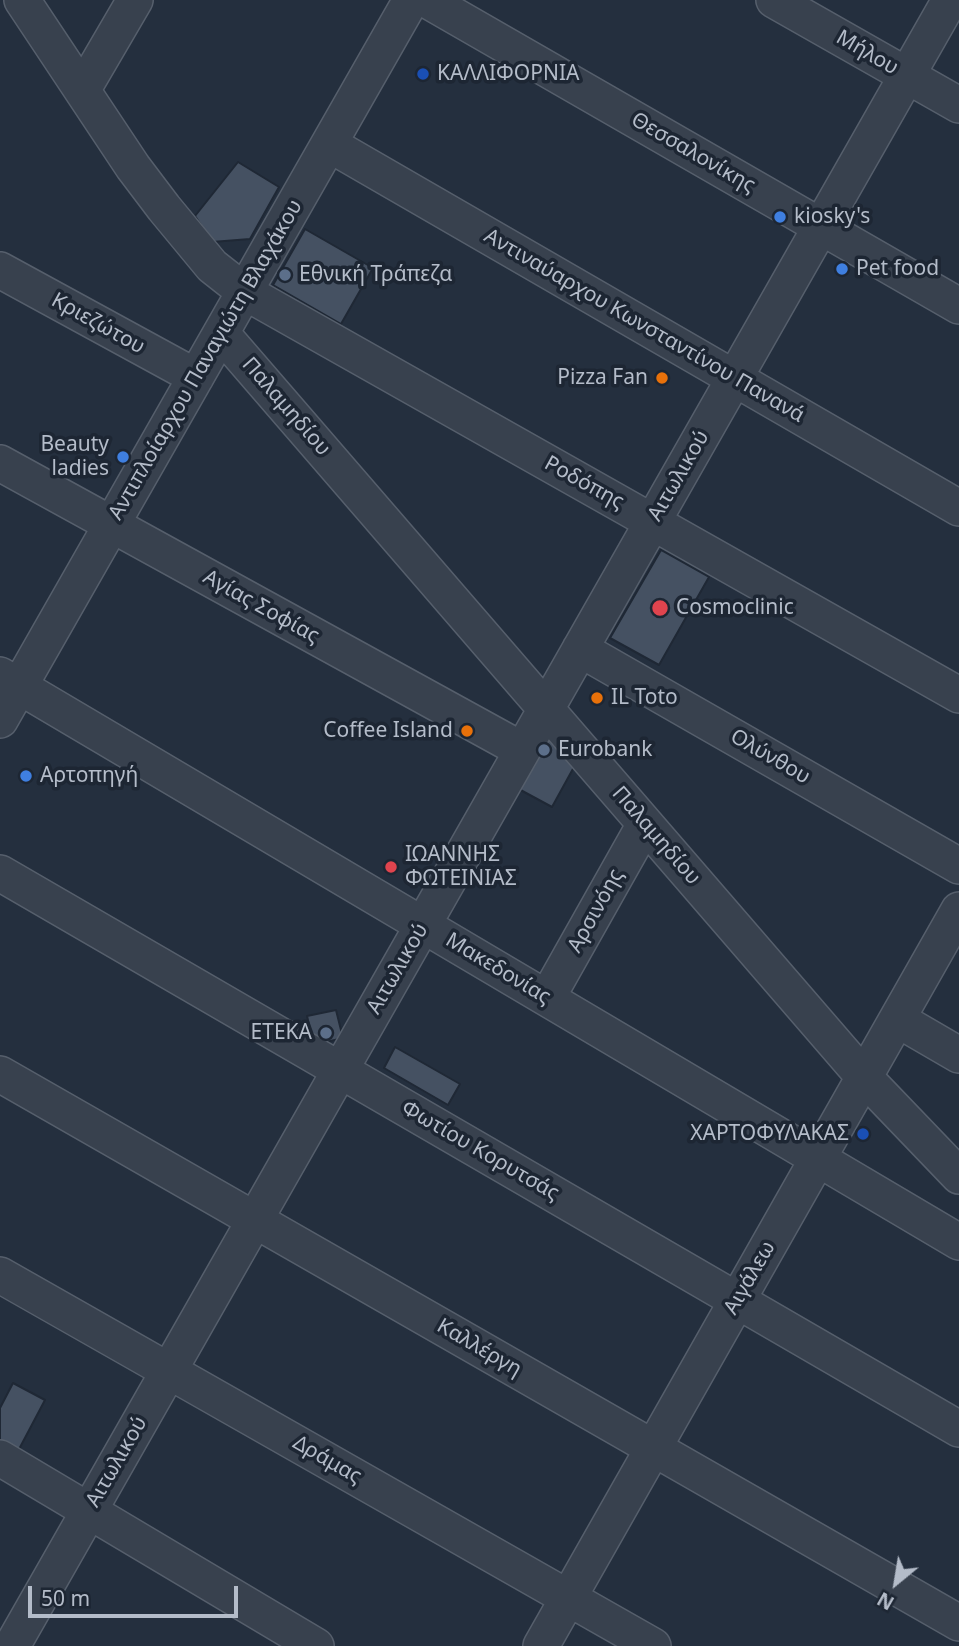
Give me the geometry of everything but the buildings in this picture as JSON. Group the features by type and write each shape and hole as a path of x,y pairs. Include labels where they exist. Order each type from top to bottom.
{"street":[{"path":"22,0 133,167 164,208 212,266 245,292"},
{"path":"83,89 135,0"},
{"name":"Αντιπλοίαρχου Παναγιώτη Βλαχάκου","path":"0,720 10,681 112,524 411,0"},
{"name":"Θεσσαλονίκης","path":"427,0 959,306"},
{"name":"Μήλου","path":"774,0 959,105"},
{"name":"Αιτωλικού","path":"12,1646 950,0"},
{"name":"Αντιναύαρχου Κωνσταντίνου Πανανά","path":"329,144 959,508"},
{"name":"Κριεζώτου","path":"0,270 196,377"},
{"name":"Ροδόπης","path":"245,292 959,695"},
{"name":"Παλαμηδίου","path":"221,332 864,1077 959,1176"},
{"name":"Αγίας Σοφίας","path":"0,463 522,750"},
{"name":"Ολύνθου","path":"580,649 959,866"},
{"name":"Μακεδονίας","path":"10,681 959,1242"},
{"name":"Αρσινόης","path":"547,999 645,824"},
{"name":"Φωτίου Κορυτσάς","path":"0,873 959,1429"},
{"name":"Αιγάλεω","path":"541,1646 959,911"},
{"path":"897,1019 959,1055"},
{"name":"Καλλέργη","path":"0,1074 653,1448 953,1626"},
{"name":"Δράμας","path":"0,1275 653,1646"},
{"path":"0,1458 316,1646"}],"place":[{"name":"ΚΑΛΛΙΦΟΡΝΙΑ","path":"423,74"},
{"name":"kiosky's","path":"780,217"},
{"name":"Pet food","path":"842,269"},
{"name":"Εθνική Τράπεζα","path":"285,275"},
{"name":"Pizza Fan","path":"662,378"},
{"name":"Beauty ladies","path":"123,457"},
{"name":"Cosmoclinic","path":"660,608"},
{"name":"IL Toto","path":"597,698"},
{"name":"Coffee Island","path":"467,731"},
{"name":"Eurobank","path":"544,750"},
{"name":"Αρτοπηγή","path":"26,776"},
{"name":"ΙΩΑΝΝΗΣ ΦΩΤΕΙΝΙΑΣ","path":"391,867"},
{"name":"ΕΤΕΚΑ","path":"326,1033"},
{"name":"ΧΑΡΤΟΦΥΛΑΚΑΣ","path":"863,1134"}]}
